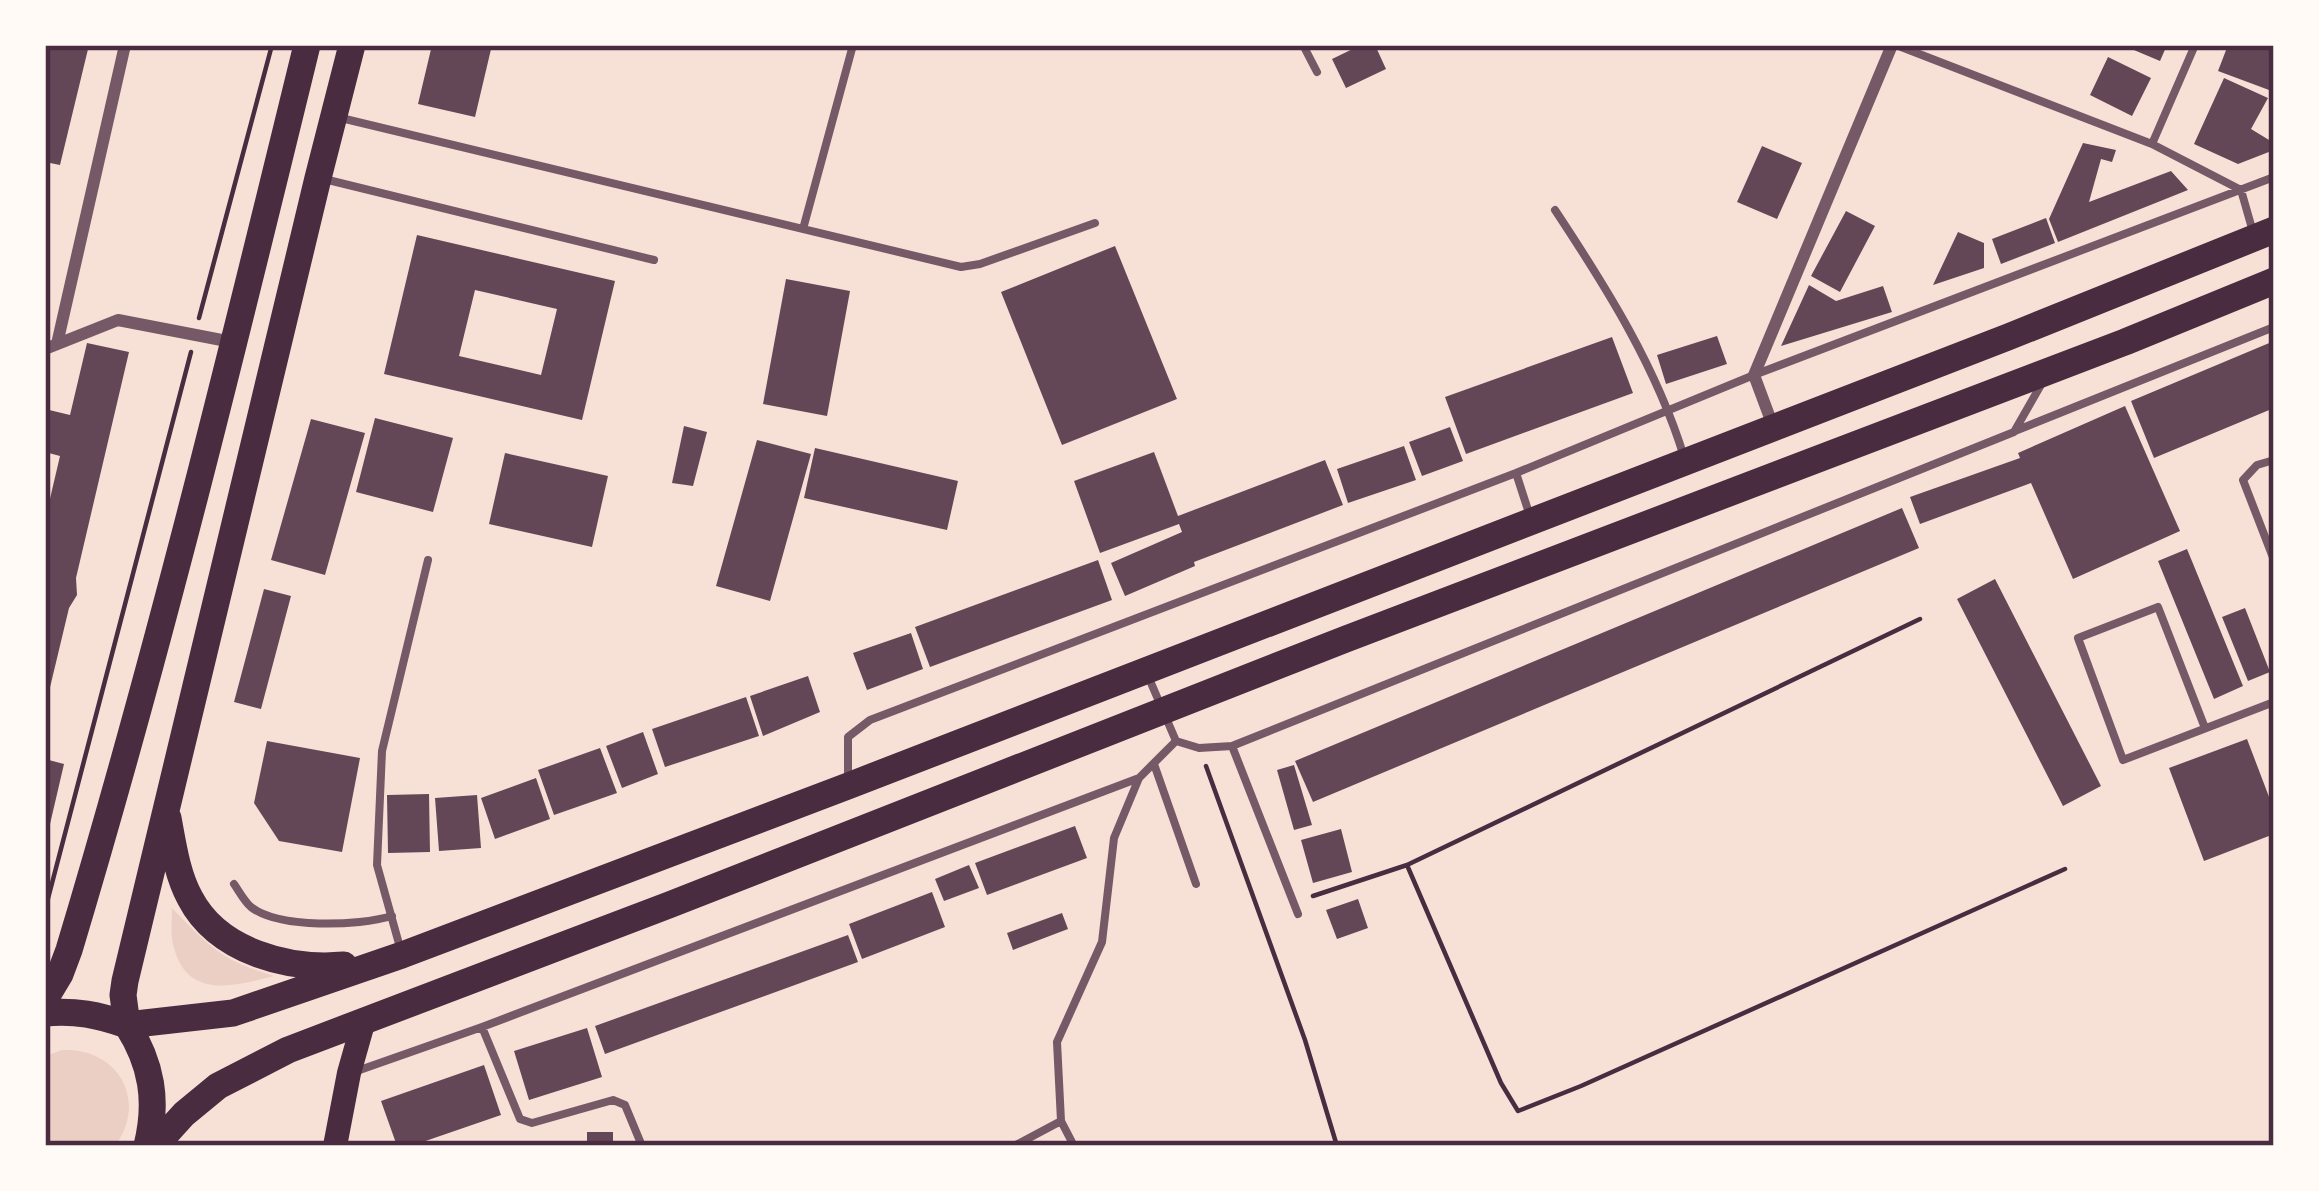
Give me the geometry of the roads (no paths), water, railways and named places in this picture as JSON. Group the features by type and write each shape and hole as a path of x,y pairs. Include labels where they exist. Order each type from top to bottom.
{"main road":[{"path":"45,999 69,950 118,788 307,45"},
{"path":"151,1146 153,1088 145,1058 127,1025 125,982 352,45"},
{"path":"45,1013 96,1014 127,1025 233,1013 402,955 2265,234"},
{"path":"151,1146 218,1086 271,1058 364,1020 2274,281"},
{"path":"166,807 177,863 191,900 207,922 235,943 271,959 305,966 341,966 402,955"},
{"path":"334,1146 364,1020"}],"street":[{"path":"51,347 125,45"},
{"path":"1773,427 1754,374 1894,45"},
{"path":"51,347 118,320 232,342"}],"lane":[{"path":"803,229 853,45"},
{"path":"1303,45 1317,72"},
{"path":"1894,45 2152,144 2241,190 2265,234"},
{"path":"2152,144 2195,45"},
{"path":"334,116 961,267 980,265 1095,223"},
{"path":"848,786 848,736 870,720 1516,473 1754,374 2274,177"},
{"path":"318,178 654,260"},
{"path":"1555,210 1599,278 1670,409 1685,460"},
{"path":"1145,669 1176,741 1199,748 1232,746 2274,327"},
{"path":"2014,432 2050,370"},
{"path":"2274,460 2257,464 2243,480 2274,560"},
{"path":"1516,473 1532,520"},
{"path":"402,955 377,865 382,752 428,560"},
{"path":"2205,728 2158,607 2078,638 2123,760 2274,702"},
{"path":"349,1073 1139,778 1176,741"},
{"path":"1232,746 1298,914"},
{"path":"1154,764 1196,884"},
{"path":"1074,1146 1061,1121 1057,1042 1102,942 1114,838 1139,778"},
{"path":"234,884 248,904 284,920 368,923 392,916"},
{"path":"482,1027 520,1119 532,1124 613,1100 626,1105 642,1146"},
{"path":"1014,1146 1061,1121"}]}
